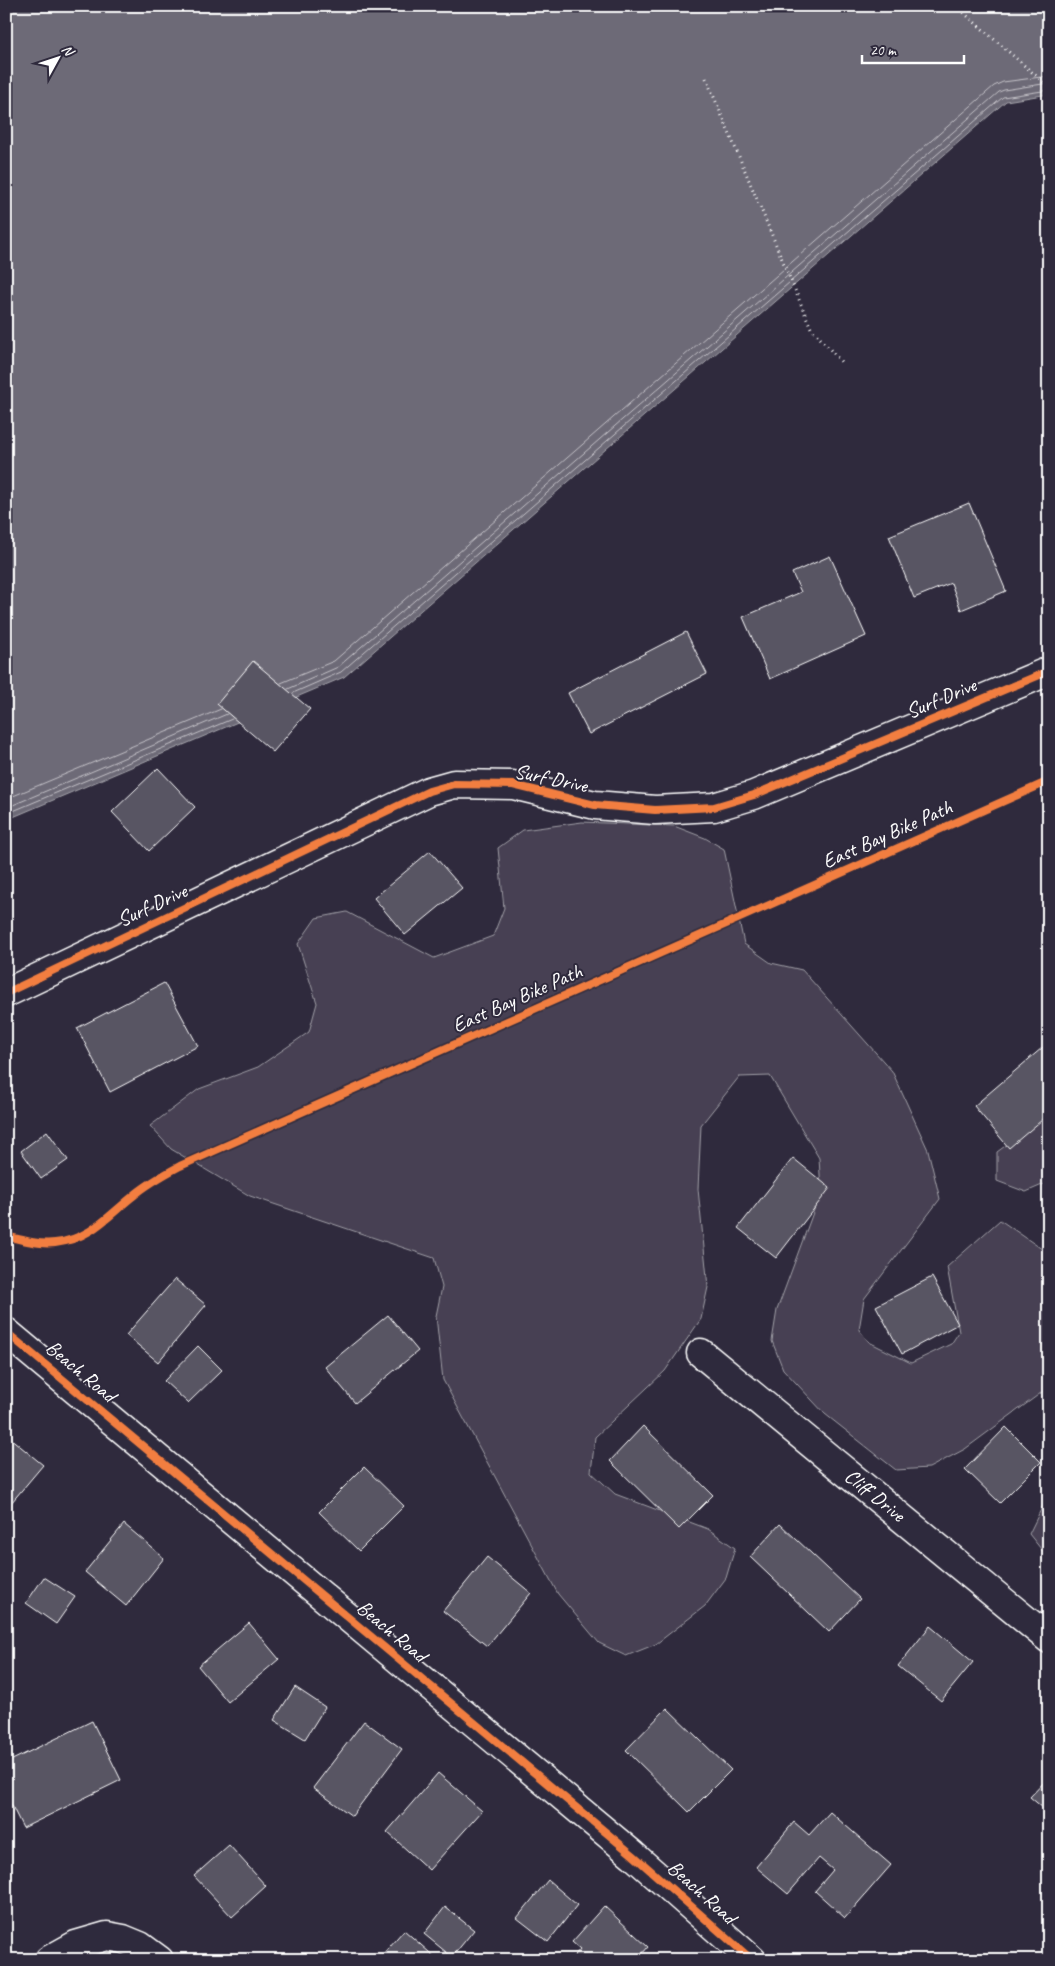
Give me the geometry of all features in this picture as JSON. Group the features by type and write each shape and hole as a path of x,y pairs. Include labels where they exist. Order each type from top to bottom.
{"street":[{"name":"Surf Drive","path":"6,993 430,791 454,784 513,785 595,805 655,810 714,808 754,795 1049,671"},
{"name":"Beach Road","path":"6,1332 626,1849 752,1960"},
{"name":"Cliff Drive","path":"701,1353 1049,1639"},
{"path":"49,1960 76,1945 107,1936 123,1939 140,1946 159,1960"}],"path":[{"path":"956,6 1049,87"},
{"path":"706,78 811,328 843,364"}],"shaded area":[{"path":"582,822 674,826 705,838 724,849 744,944 771,963 802,970 892,1071 928,1150 940,1199 864,1299 859,1330 869,1342 911,1363 951,1344 959,1332 947,1267 1000,1220 1049,1254 1049,1387 965,1449 929,1468 896,1470 825,1414 783,1369 772,1341 777,1310 821,1191 819,1158 770,1076 739,1077 701,1125 698,1189 708,1287 701,1319 665,1371 595,1437 591,1472 615,1494 708,1529 735,1548 726,1578 705,1606 656,1644 626,1656 599,1643 558,1594 443,1380 436,1316 442,1287 434,1258 250,1196 171,1149 150,1126 199,1089 258,1067 309,1032 317,1003 298,944 316,918 347,912 434,958 493,936 504,908 498,848 523,830"},
{"path":"1049,1114 1049,1182 1026,1192 997,1181 997,1152"},
{"path":"1049,1493 1049,1559 1029,1534"}],"water":[{"path":"6,6 1049,6 1049,94 1006,101 344,677 6,820"}],"building":[{"path":"969,503 1006,591 961,610 951,583 914,598 889,536"},
{"path":"830,556 866,636 770,679 743,617 801,592 792,573"},
{"path":"686,632 707,674 589,734 568,693"},
{"path":"253,661 310,709 273,752 217,704"},
{"path":"158,768 195,807 149,851 112,812"},
{"path":"430,851 462,888 405,935 374,898"},
{"path":"164,983 198,1046 110,1092 77,1028"},
{"path":"1049,1042 1049,1114 1009,1148 974,1106"},
{"path":"47,1131 68,1160 41,1179 21,1151"},
{"path":"793,1158 830,1188 776,1258 738,1228"},
{"path":"932,1277 958,1324 902,1354 876,1306"},
{"path":"175,1279 206,1305 158,1362 126,1335"},
{"path":"388,1315 418,1351 355,1403 325,1367"},
{"path":"198,1346 222,1370 188,1403 164,1381"},
{"path":"643,1426 713,1495 679,1529 610,1461"},
{"path":"1006,1427 1041,1462 1000,1503 965,1469"},
{"path":"9,1437 43,1465 6,1509 6,1440"},
{"path":"364,1467 404,1506 359,1551 319,1512"},
{"path":"124,1524 164,1558 126,1606 85,1572"},
{"path":"780,1524 860,1599 829,1632 750,1557"},
{"path":"487,1557 531,1593 487,1646 443,1611"},
{"path":"44,1577 75,1597 56,1624 26,1603"},
{"path":"249,1623 279,1659 228,1702 198,1666"},
{"path":"930,1626 973,1662 941,1701 898,1666"},
{"path":"295,1687 325,1707 305,1739 274,1720"},
{"path":"667,1708 731,1770 689,1812 626,1750"},
{"path":"92,1721 121,1780 23,1828 6,1794 6,1763"},
{"path":"364,1721 402,1749 352,1816 313,1788"},
{"path":"438,1773 482,1811 429,1870 387,1832"},
{"path":"1049,1777 1049,1813 1030,1797"},
{"path":"830,1812 891,1865 845,1918 815,1891 833,1870 819,1858 788,1894 756,1867 794,1822 809,1835"},
{"path":"229,1845 266,1886 232,1917 194,1876"},
{"path":"548,1880 577,1905 548,1942 517,1918"},
{"path":"604,1906 648,1947 637,1960 571,1960 580,1949 572,1942"},
{"path":"445,1907 474,1930 452,1957 424,1934"},
{"path":"404,1930 438,1960 387,1960 382,1955"},
{"path":"959,1954 965,1960 954,1960"}],"cycle path":[{"path":"6,993 429,791 454,784 513,785 595,805 655,810 714,807 754,795 1049,671"},
{"name":"East Bay Bike Path","path":"6,1236 43,1243 67,1241 78,1237 97,1226 143,1188 180,1166 1049,781"},
{"path":"6,1332 633,1855 752,1960"}]}
